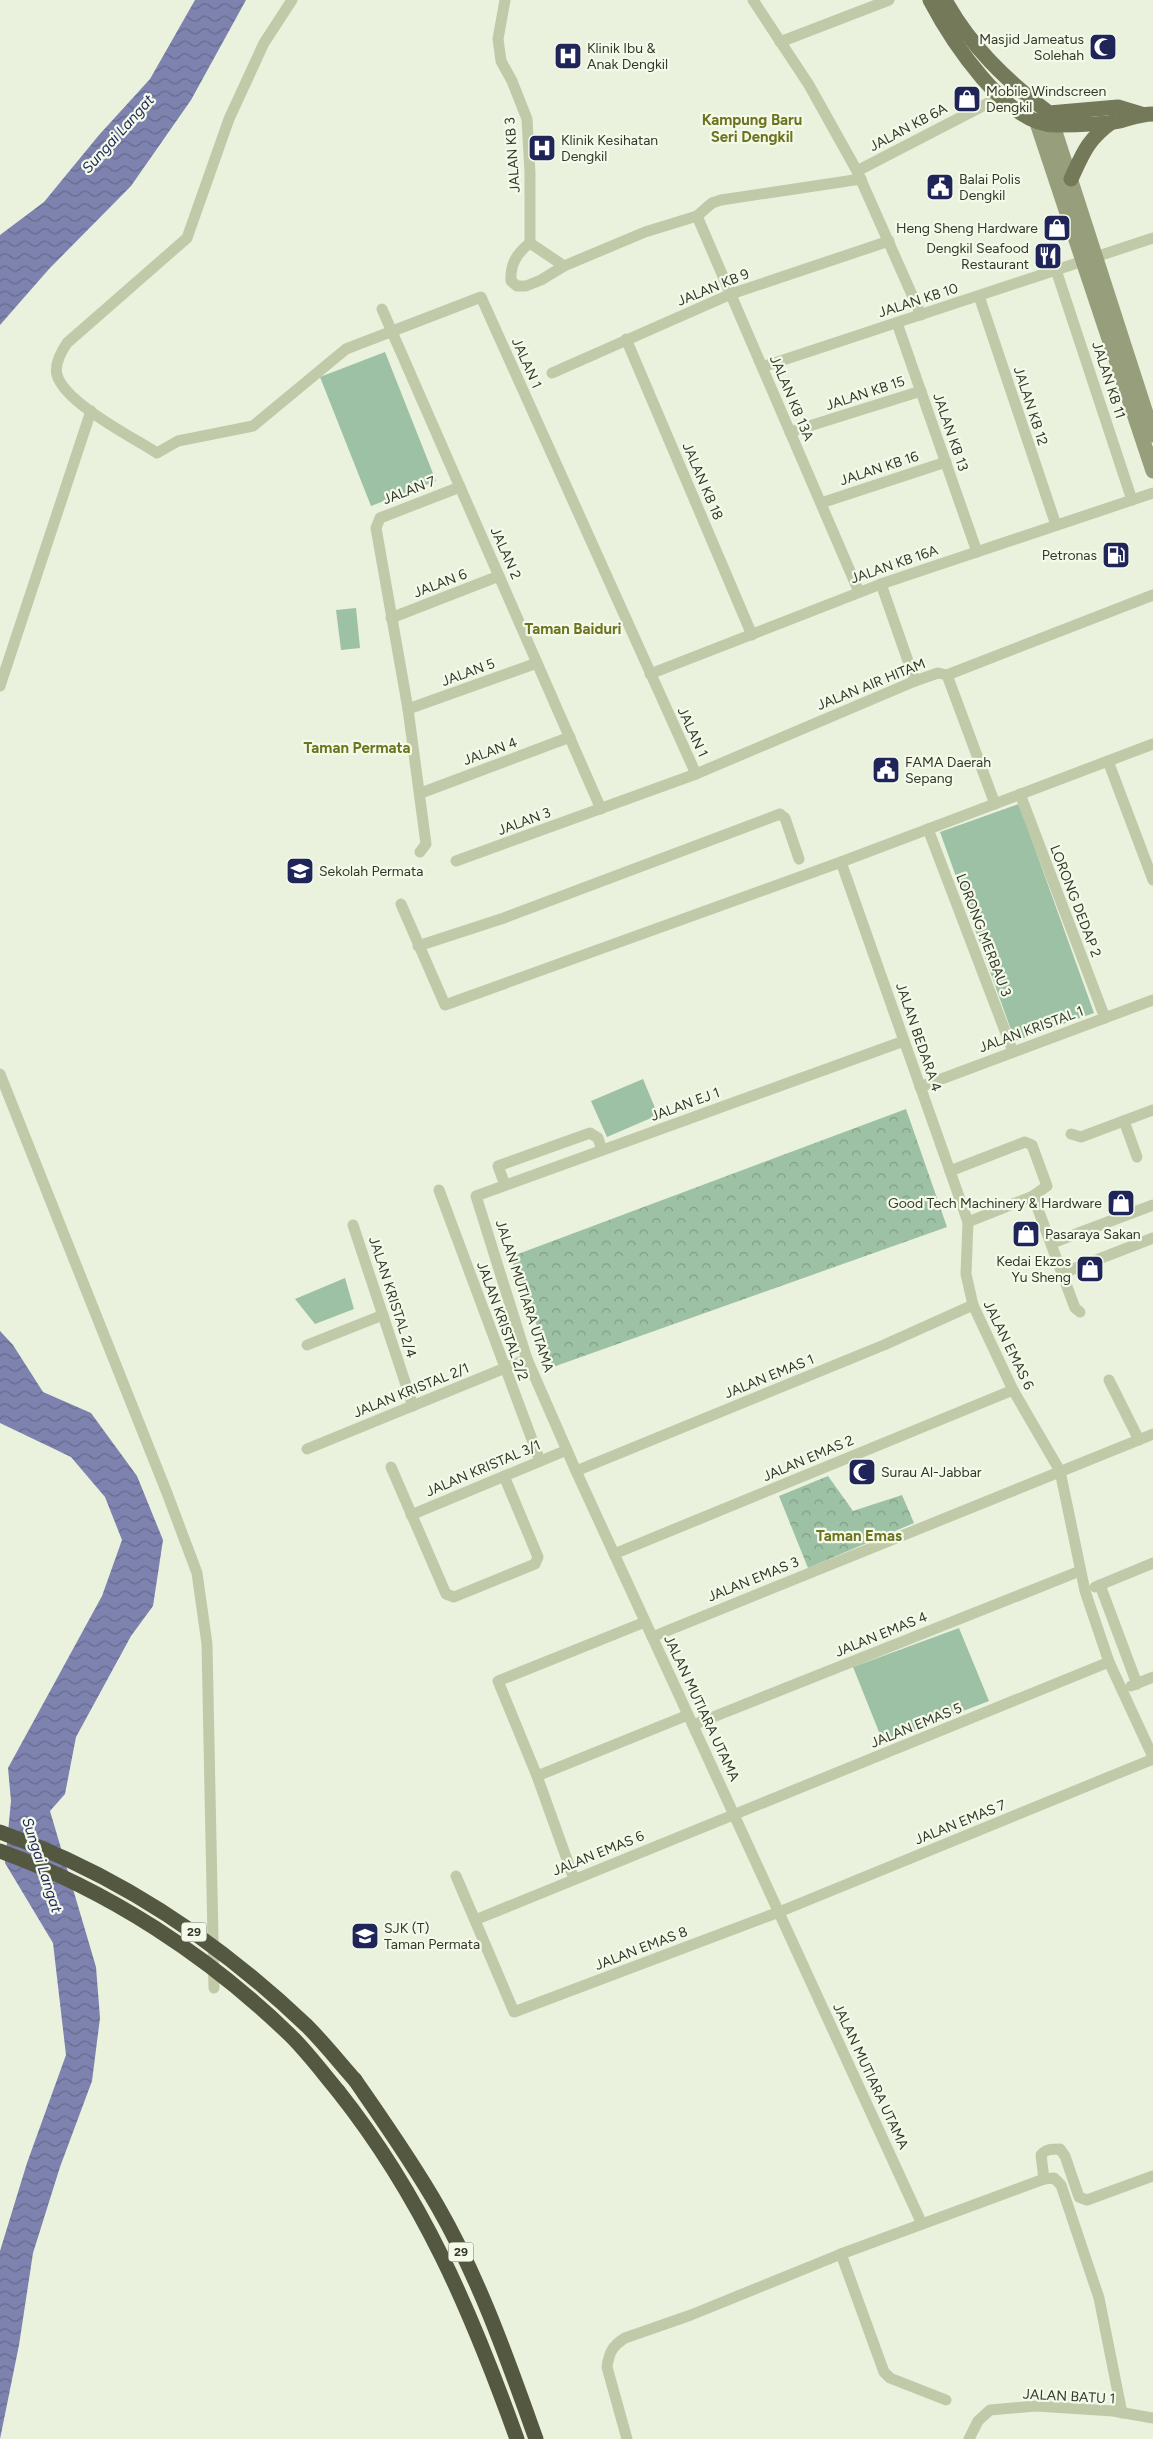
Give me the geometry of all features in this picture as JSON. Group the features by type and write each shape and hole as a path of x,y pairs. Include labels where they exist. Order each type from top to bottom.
{"highway":[{"name":"29","path":"0,1832 76,1862 135,1894 189,1928 258,1982 308,2028 355,2080 405,2152 444,2217 470,2269 536,2439"},
{"name":"29","path":"0,1851 68,1880 167,1934 231,1984 292,2037 338,2091 384,2151 424,2219 450,2271 517,2439"}],"main road":[{"path":"930,0 961,49 1000,96 1012,108 1037,123 1090,259 1153,435"},
{"path":"945,0 966,34 988,60 1051,119 1071,179 1090,259 1153,471"},
{"path":"1037,123 1118,107 1147,114"},
{"path":"1051,119 1113,121 1147,114"},
{"path":"1071,179 1086,144 1096,133 1113,121"}],"street":[{"path":"0,686 91,411 69,394 57,375 58,357 67,343 187,238 229,119 264,43 292,0"},
{"name":"JALAN KB 3","path":"505,0 498,39 501,61 512,81 527,119 530,172 530,243"},
{"path":"752,0 809,85 859,175 921,315"},
{"path":"780,42 889,0"},
{"name":"JALAN KB 6A","path":"530,243 520,250 512,267 512,281 517,286 526,286 541,280 564,266 645,232 697,216 708,206 721,200 859,175 1000,96"},
{"name":"JALAN KB 13A","path":"697,216 859,592"},
{"name":"JALAN KB 10","path":"762,367 1153,238"},
{"name":"JALAN KB 9","path":"552,373 731,294 889,241"},
{"path":"530,243 564,266"},
{"name":"JALAN KB 11","path":"1056,270 1132,500"},
{"name":"JALAN KB 12","path":"979,296 1056,525"},
{"name":"JALAN 1","path":"91,411 157,453 178,441 253,426 346,349 481,297 696,774"},
{"name":"JALAN 2","path":"382,309 601,809"},
{"name":"JALAN KB 13","path":"897,322 977,552"},
{"name":"JALAN KB 18","path":"626,339 752,635"},
{"name":"JALAN KB 15","path":"790,432 921,391"},
{"name":"JALAN KB 16","path":"821,503 946,462"},
{"name":"JALAN 7","path":"391,618 376,528 380,518 460,487"},
{"name":"JALAN KB 16A","path":"650,674 880,584 1153,493"},
{"name":"JALAN 6","path":"391,618 499,576"},
{"path":"880,584 915,681"},
{"name":"JALAN AIR HITAM","path":"601,809 696,774 915,681 938,673 947,675 1153,595"},
{"path":"391,618 421,793 426,844 420,852"},
{"name":"JALAN 5","path":"408,709 537,663"},
{"path":"947,675 995,804"},
{"name":"JALAN 4","path":"421,793 570,737"},
{"path":"401,904 445,1004 841,862 1153,744"},
{"path":"1108,761 1153,880"},
{"name":"LORONG DEDAP 2","path":"1020,794 1105,1018"},
{"name":"JALAN 3","path":"456,861 601,809"},
{"path":"418,946 504,918 780,814 785,818 799,859"},
{"name":"LORONG MERBAU 3","path":"928,829 1012,1052"},
{"name":"JALAN BEDARA 4","path":"841,862 968,1222"},
{"name":"JALAN KRISTAL 1","path":"920,1086 1153,1000"},
{"name":"JALAN EJ 1","path":"476,1196 904,1042"},
{"path":"0,1074 167,1493 196,1573 207,1644 214,1988"},
{"path":"1071,1134 1081,1137 1153,1110"},
{"path":"1124,1120 1137,1157"},
{"path":"505,1185 498,1166 590,1133 598,1138 602,1150"},
{"path":"950,1172 1025,1142 1032,1146 1047,1186 1033,1196 968,1222"},
{"name":"JALAN KRISTAL 2/2","path":"439,1190 504,1369 540,1461"},
{"name":"JALAN MUTIARA UTAMA","path":"476,1196 527,1359 576,1471 922,2224"},
{"path":"1033,1196 1075,1308 1080,1312"},
{"path":"1052,1243 1153,1205"},
{"name":"JALAN EMAS 6","path":"968,1222 966,1274 973,1305 1013,1390 1060,1471 1085,1592 1109,1662 1153,1758"},
{"name":"JALAN KRISTAL 2/4","path":"353,1225 413,1406"},
{"path":"1063,1274 1153,1238"},
{"name":"JALAN EMAS 1","path":"576,1471 884,1345 973,1305"},
{"path":"307,1345 383,1315"},
{"name":"JALAN KRISTAL 2/1","path":"307,1449 527,1359"},
{"path":"1109,1380 1138,1440"},
{"name":"JALAN EMAS 2","path":"614,1554 1013,1390"},
{"path":"1060,1471 1153,1434"},
{"name":"JALAN KRISTAL 3/1","path":"411,1514 567,1450"},
{"path":"391,1467 446,1594 454,1596 535,1564 538,1557 504,1476"},
{"name":"JALAN EMAS 3","path":"652,1637 1060,1471"},
{"path":"1085,1592 1153,1563"},
{"name":"JALAN EMAS 4","path":"537,1776 691,1720 1080,1571"},
{"path":"1100,1585 1137,1684"},
{"path":"574,1879 537,1776 498,1681 646,1622"},
{"name":"JALAN EMAS 5","path":"733,1813 1109,1662"},
{"path":"1122,1690 1153,1677"},
{"name":"JALAN EMAS 7","path":"779,1912 1153,1758"},
{"name":"JALAN EMAS 6","path":"475,1920 733,1813"},
{"path":"456,1876 475,1920"},
{"name":"JALAN EMAS 8","path":"475,1920 514,2012 779,1912"},
{"path":"1044,2179 1041,2155 1045,2151 1052,2149 1060,2149 1065,2156 1079,2197 1083,2199 1087,2200 1153,2176"},
{"path":"627,2439 607,2367 609,2355 615,2344 625,2338 690,2315 841,2254 1044,2179 1054,2178 1061,2185 1096,2289 1122,2413"},
{"path":"841,2254 884,2372 890,2378 946,2400"},
{"name":"JALAN BATU 1","path":"969,2439 978,2421 990,2410 1036,2406 1122,2413 1153,2418"}],"green space":[{"path":"385,352 436,481 371,506 320,377"},
{"path":"356,608 360,648 341,650 336,610"},
{"path":"1019,804 1094,1013 1015,1041 940,832"},
{"path":"643,1079 658,1115 607,1137 591,1101"},
{"path":"906,1109 947,1227 553,1367 510,1257"},
{"path":"345,1278 354,1309 315,1324 295,1299"},
{"path":"828,1476 853,1511 902,1495 914,1523 808,1568 779,1496"},
{"path":"959,1628 989,1701 883,1742 853,1667"}],"water":[{"name":"Sungai Langat","path":"195,0 246,0 191,100 131,186 49,269 0,325 0,235 44,202 99,135 150,79"},
{"name":"Sungai Langat","path":"0,1331 13,1345 43,1392 91,1413 137,1476 163,1540 153,1606 131,1636 76,1737 65,1794 50,1811 96,1967 100,2018 92,2081 60,2167 33,2253 19,2345 0,2439 0,2251 27,2163 66,2055 53,1943 5,1863 11,1801 8,1768 102,1596 122,1540 105,1497 71,1457 0,1423"}],"place":[{"name":"Masjid Jameatus Solehah","path":"1103,47"},
{"name":"Klinik Ibu & Anak Dengkil","path":"568,56"},
{"name":"Mobile Windscreen Dengkil","path":"967,99"},
{"name":"Klinik Kesihatan Dengkil","path":"542,148"},
{"name":"Balai Polis Dengkil","path":"940,187"},
{"name":"Heng Sheng Hardware","path":"1057,228"},
{"name":"Dengkil Seafood Restaurant","path":"1048,256"},
{"name":"Petronas","path":"1116,555"},
{"name":"FAMA Daerah Sepang","path":"886,770"},
{"name":"Sekolah Permata","path":"300,871"},
{"name":"Good Tech Machinery & Hardware","path":"1121,1203"},
{"name":"Pasaraya Sakan","path":"1026,1234"},
{"name":"Kedai Ekzos Yu Sheng","path":"1090,1269"},
{"name":"Surau Al-Jabbar","path":"862,1472"},
{"name":"SJK (T) Taman Permata","path":"365,1936"}],"district":[{"name":"Kampung Baru Seri Dengkil","path":"752,128"},
{"name":"Taman Baiduri","path":"573,629"},
{"name":"Taman Permata","path":"357,748"},
{"name":"Taman Emas","path":"859,1536"}]}
